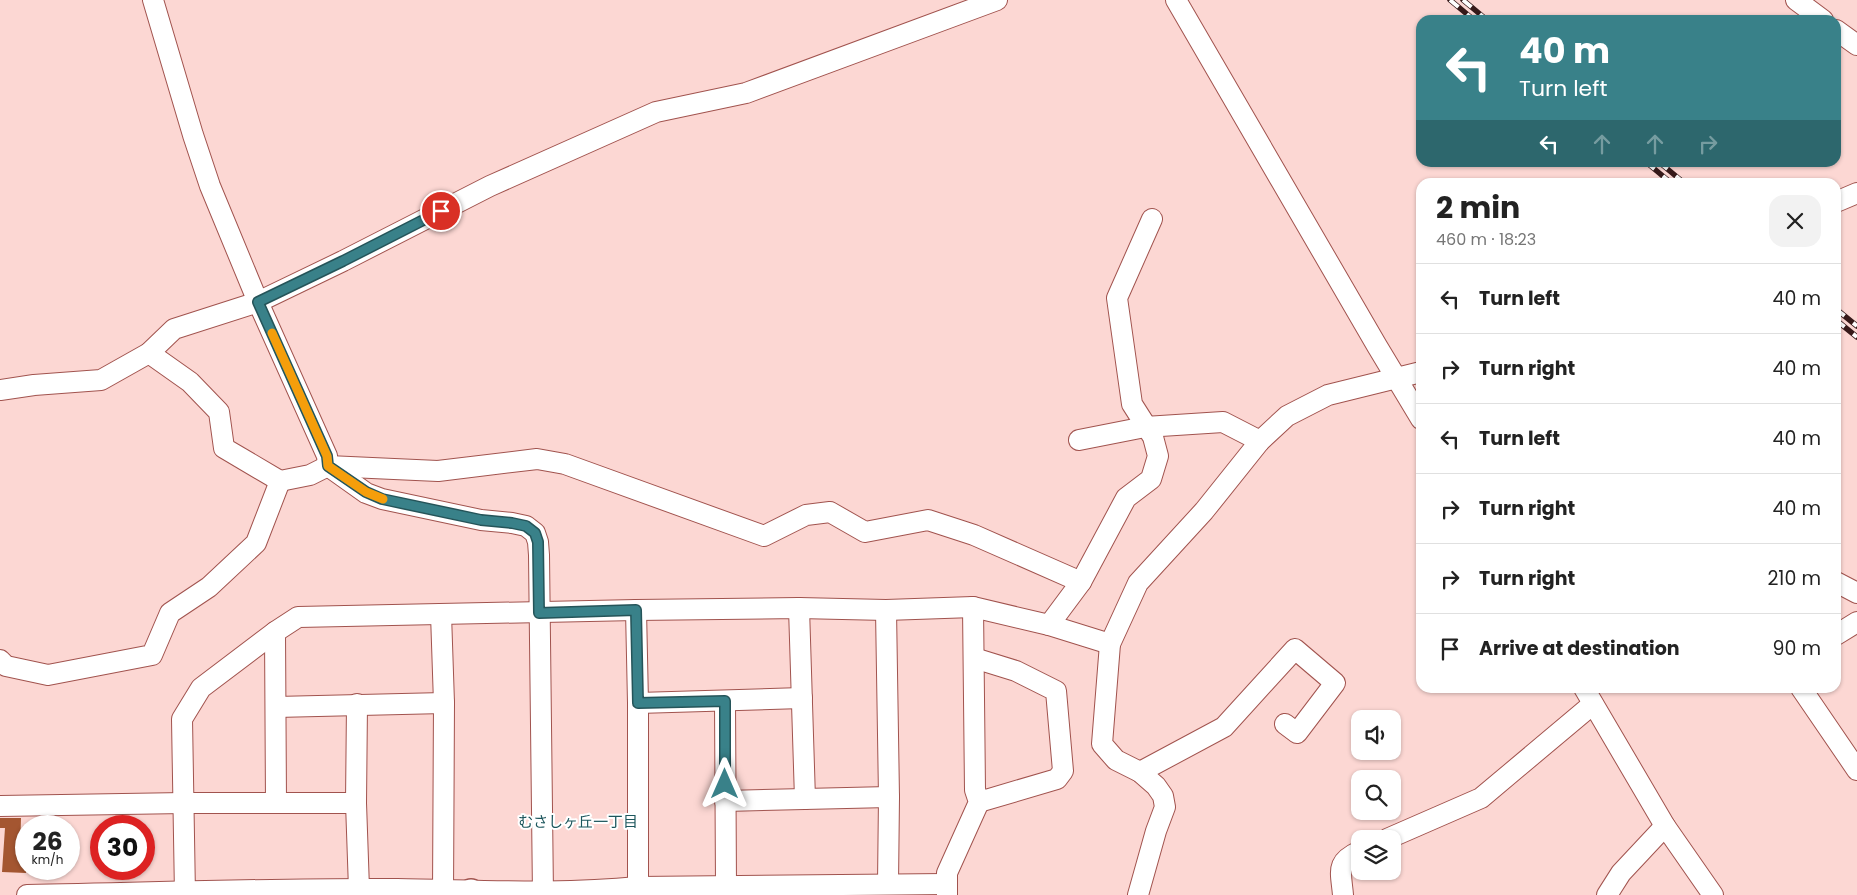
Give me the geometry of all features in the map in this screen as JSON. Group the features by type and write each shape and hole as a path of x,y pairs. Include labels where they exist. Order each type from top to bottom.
{"street":[{"path":"153,0 210,186 258,302 327,456 328,466 366,492 382,499 481,520 526,526 535,533 538,542 543,894"},
{"path":"0,390 34,385 101,380 149,353 174,329 258,302 490,186 656,112 746,93 997,0"},
{"path":"1176,0 1416,411"},
{"path":"1796,0 1816,15"},
{"path":"1841,34 1857,45"},
{"path":"1841,200 1857,193"},
{"path":"1049,625 1081,582 1126,498 1151,479 1158,456 1152,437 1132,404 1117,298 1152,219"},
{"path":"149,353 190,382 219,412 224,448 280,481 310,476 328,466 438,471 537,460 565,464 764,536 806,515 830,512 866,532 928,520 974,535 1081,582"},
{"path":"1138,895 1156,831 1165,807 1163,796 1156,786 1140,772 1116,760 1102,744 1110,644 1138,583 1204,511 1260,441 1287,416 1328,395 1416,373"},
{"path":"1079,440 1145,427 1223,422 1260,441"},
{"path":"0,660 6,666 48,675 152,655 170,613 208,587 256,543 280,481"},
{"path":"1841,585 1857,593"},
{"path":"185,894 182,719 201,688 298,617 636,610 799,608 886,610 973,607 1049,625 1110,644"},
{"path":"27,895 185,894 359,889 471,893 606,894 726,885 888,884 947,889 947,873 979,802 975,790 973,607"},
{"path":"799,608 805,799"},
{"path":"636,610 638,891"},
{"path":"886,610 889,798 888,884"},
{"path":"441,614 444,703 443,892"},
{"path":"1841,632 1857,622"},
{"path":"275,632 276,803"},
{"path":"1140,772 1224,727 1295,649 1335,683 1298,733 1285,724"},
{"path":"974,658 1016,671 1056,691 1063,771 1057,778 979,802"},
{"path":"1804,693 1857,770"},
{"path":"1401,833 1481,798 1588,696 1665,826 1714,895"},
{"path":"638,703 802,698"},
{"path":"725,701 726,885"},
{"path":"276,707 444,703"},
{"path":"357,704 356,803 359,889"},
{"path":"725,801 889,798"},
{"path":"0,806 356,803"},
{"path":"1607,895 1621,873 1665,826"},
{"path":"1344,895 1340,867 1347,856 1351,854"}],"building":[{"path":"0,818 15,818 15,873 2,872 5,828 0,828"}],"railway":[{"path":"1450,0 1468,15"},
{"path":"1463,0 1481,15"},
{"path":"1652,167 1665,178"},
{"path":"1665,167 1678,178"},
{"path":"1841,313 1857,326"},
{"path":"1841,324 1857,337"}],"slow traffic":[{"path":"272,333 327,456 328,466 366,492 383,499"}],"district":[{"name":"むさしヶ丘一丁目","path":"578,821"}],"route":[{"path":"441,211 258,302 327,456 328,466 366,492 382,499 481,520 526,526 535,533 538,542 539,613 636,610 638,703 725,701 725,784"}]}
